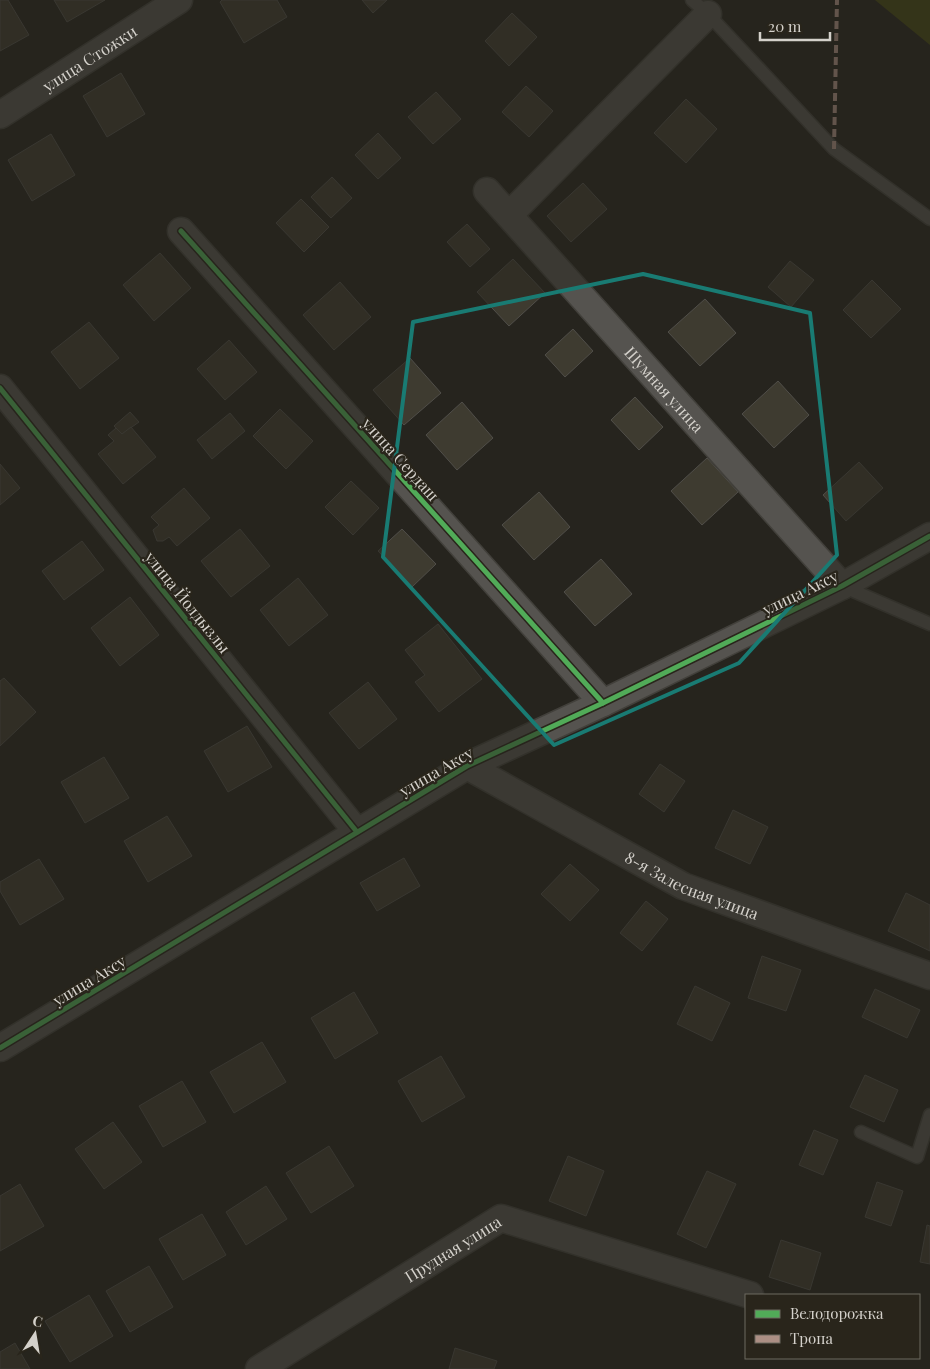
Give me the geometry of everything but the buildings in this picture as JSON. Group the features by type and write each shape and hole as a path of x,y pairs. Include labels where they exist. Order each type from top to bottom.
{"street":[{"name":"улица Стожки","path":"0,116 179,0"},
{"path":"509,215 700,7"},
{"name":"Шумная улица","path":"487,191 842,586"},
{"name":"улица Сердаш","path":"181,231 603,702"},
{"name":"улица Йолдызлы","path":"0,388 357,832"},
{"name":"улица Аксу","path":"0,1048 466,766 842,586 930,536"},
{"name":"8-я Залесная улица","path":"466,766 683,886 930,976"},
{"name":"Прудная улица","path":"259,1369 501,1218 747,1294"}],"lane":[{"path":"700,7 834,149 930,218"},
{"path":"842,586 930,624"},
{"path":"861,1132 917,1157 927,1136 930,1115"}],"highlighted area":[{"path":"643,274 810,313 837,555 739,663 554,745 383,557 413,322"}],"shaded area":[{"path":"875,0 930,0 930,45"}],"marked path":[{"path":"834,149 837,0"}],"cycle path":[{"path":"181,231 603,703"},
{"path":"0,388 357,832"},
{"path":"0,1048 467,766 603,703 842,586 930,536"}]}
